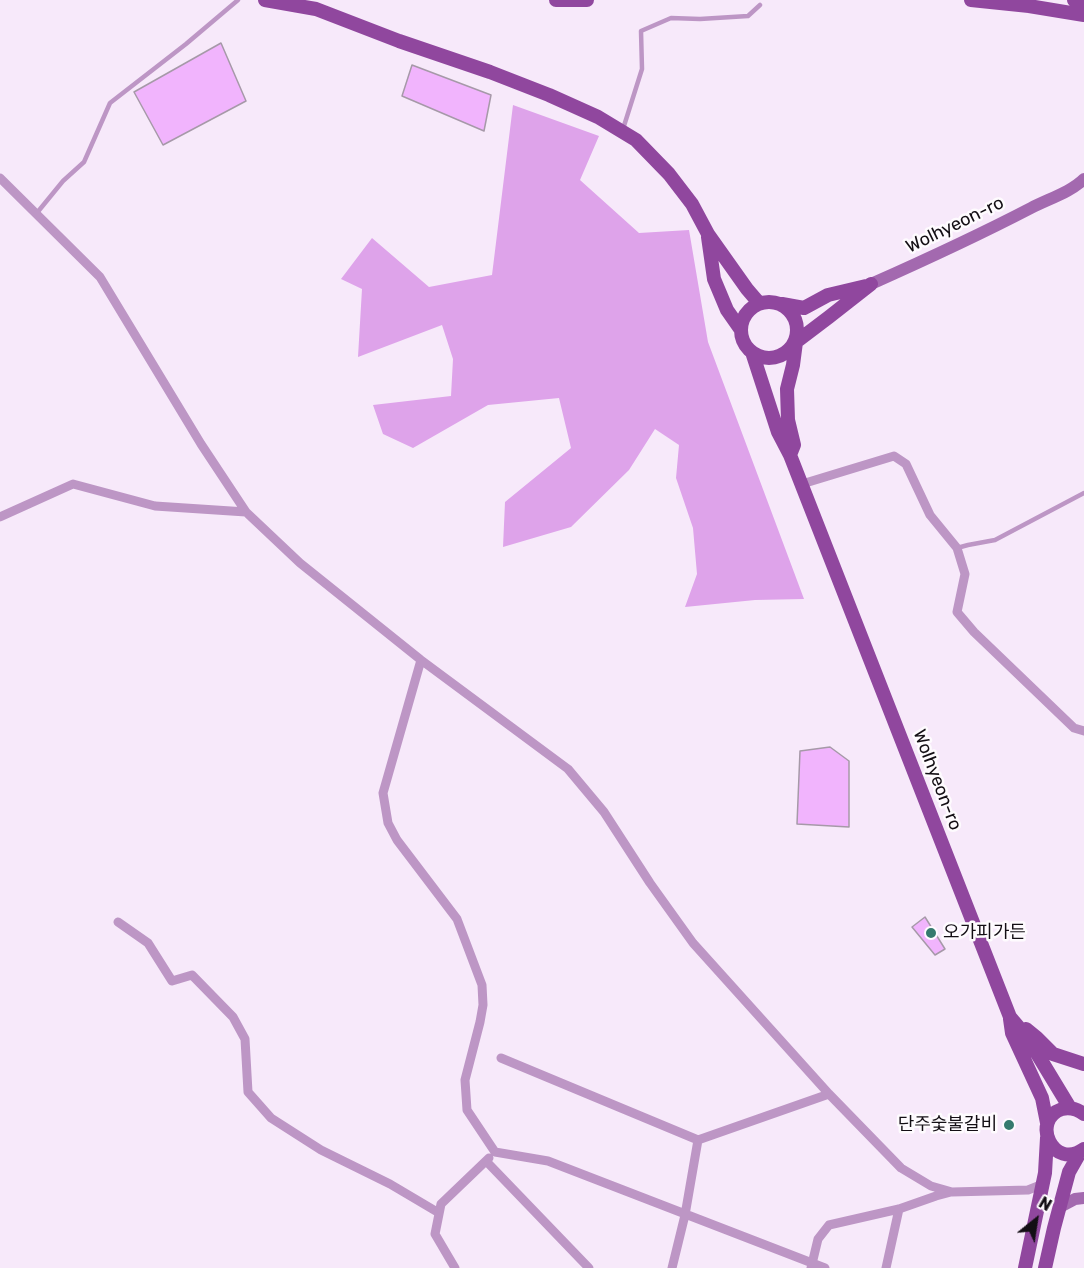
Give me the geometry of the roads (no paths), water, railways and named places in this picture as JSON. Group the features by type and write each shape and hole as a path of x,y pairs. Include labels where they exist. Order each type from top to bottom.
{"main road":[{"path":"266,0 315,9 489,72 598,117 636,140 669,174 692,204 708,234 759,303"},
{"path":"556,0 587,0"},
{"path":"971,0 1084,15"},
{"path":"1074,0 1084,3"},
{"path":"1029,6 1084,24"},
{"path":"708,234 714,279 727,310 741,330"},
{"path":"871,284 796,342 791,349 776,358 759,357 746,346 742,338 742,322 752,307 759,303 768,301 804,308 828,295 871,284"},
{"path":"778,303 793,314 798,332 787,389 788,420 794,445 790,455"},
{"name":"Wolhyeon-ro","path":"752,352 778,432 802,484 1010,1017 1079,1108"},
{"path":"1010,1017 1053,1054 1084,1064"},
{"path":"1010,1017 1012,1033 1042,1098 1047,1123 1046,1173 1024,1268"},
{"path":"1047,1123 1056,1112 1079,1108"},
{"path":"1047,1138 1050,1144 1061,1153 1083,1152"},
{"path":"1045,1268 1069,1173 1083,1152"}],"street":[{"path":"0,178 100,277 195,434 246,512 300,563 421,660 568,769 604,812 650,884 693,943 829,1094 901,1168 931,1186 952,1192"},
{"name":"Wolhyeon-ro","path":"871,284 973,238 1077,186 1084,179"},
{"path":"802,484 894,456 906,464 930,515 957,548 965,574 957,612 974,632 1074,728 1084,731"},
{"path":"0,517 73,484 155,506 246,512"},
{"path":"421,660 383,793 388,823 397,840 457,919 482,985 483,1005 480,1022 465,1080 467,1110 495,1152 548,1161 811,1266 825,1268"},
{"path":"118,922 148,943 172,981 192,975 233,1017 246,1040 248,1092 272,1118 321,1150 390,1184 439,1213"},
{"path":"501,1058 698,1140 829,1094"},
{"path":"672,1268 685,1215 698,1140"},
{"path":"455,1268 435,1234 441,1204 495,1152"},
{"path":"486,1161 589,1268"},
{"path":"811,1266 818,1239 829,1225 899,1209 952,1192 1028,1190 1043,1184"},
{"path":"1060,1207 1075,1199 1084,1198"},
{"path":"886,1268 899,1209"}],"lane":[{"path":"36,214 63,181 84,162 110,103 238,0"},
{"path":"622,132 642,69 641,31 671,18 748,16 760,5"},
{"path":"957,548 995,540 1084,494"}],"place":[{"name":"오가피가든","path":"931,933"},
{"name":"단주숯불갈비","path":"1009,1125"}]}
